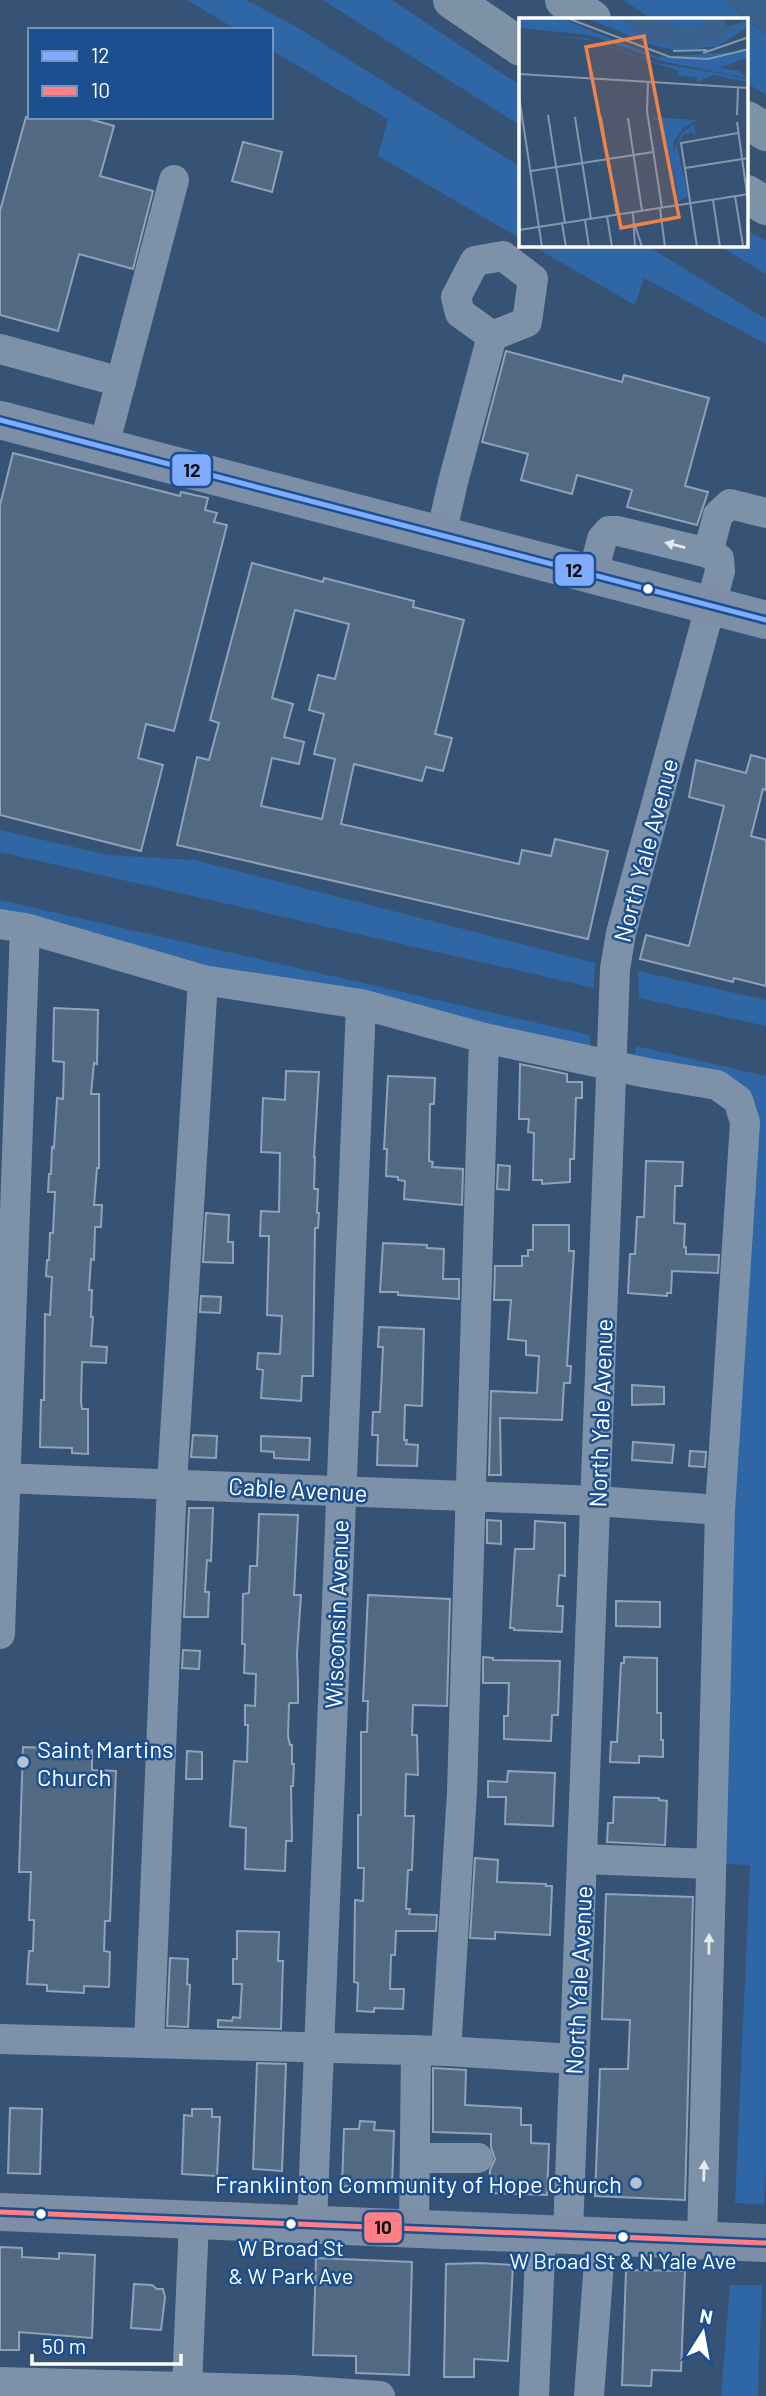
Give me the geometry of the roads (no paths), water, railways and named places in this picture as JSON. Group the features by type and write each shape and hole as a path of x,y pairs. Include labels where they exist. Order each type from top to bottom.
{"highway":[{"path":"452,0 519,46"},
{"path":"564,0 591,18"},
{"path":"748,121 766,132"},
{"path":"748,195 766,206"}],"main road":[{"path":"0,419 766,620"},
{"path":"0,2212 766,2243"}],"street":[{"path":"104,446 174,180"},
{"path":"441,535 492,336"},
{"path":"0,349 121,383"},
{"path":"593,574 602,539 609,531 708,554 718,515 730,504 766,513"},
{"name":"North Yale Avenue","path":"570,2233 574,2059 615,970 621,933 720,571 719,559 708,554"},
{"path":"0,1634 2,1478 16,1232 13,926 202,980 360,1004 484,1038 717,1085 738,1100 745,1122 720,1510 702,2239"},
{"path":"149,2042 172,1483 202,980"},
{"name":"Wisconsin Avenue","path":"312,2224 360,1004"},
{"path":"446,2051 462,1792 484,1038"},
{"name":"Cable Avenue","path":"2,1478 596,1501 720,1510"},
{"path":"583,1859 711,1864"},
{"path":"0,2039 446,2051 574,2059"},
{"path":"414,2227 416,2050"},
{"path":"415,2158 478,2158"},
{"path":"187,2393 194,2220"},
{"path":"534,2396 570,2233"},
{"path":"570,2233 589,2396"},
{"path":"0,2382 187,2393 292,2390 380,2396"}],"place":[{"name":"Saint Martins Church","path":"23,1762"},
{"name":"Franklinton Community of Hope Church","path":"636,2183"},
{"name":"W Broad St & W Park Ave","path":"291,2224"},
{"name":"W Broad St & N Yale Ave","path":"623,2237"}]}
